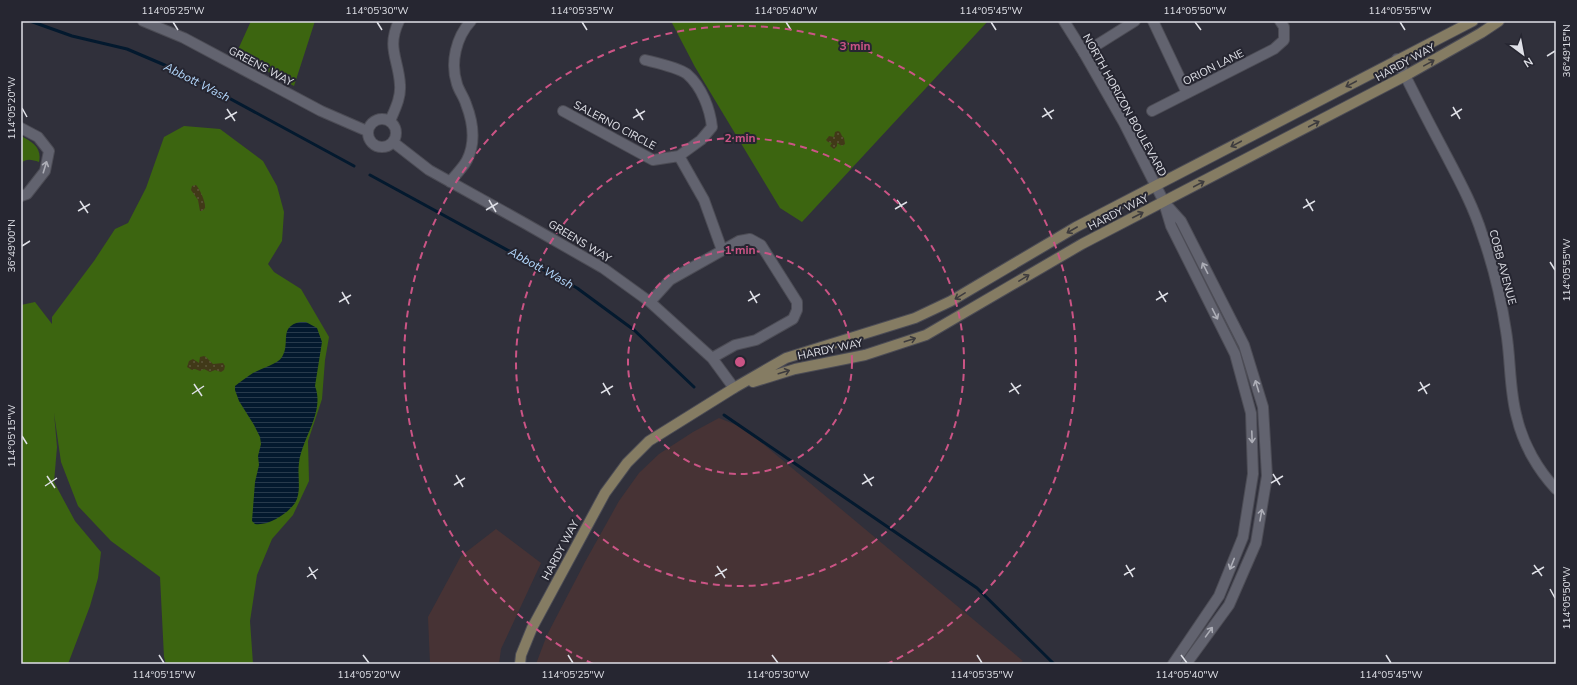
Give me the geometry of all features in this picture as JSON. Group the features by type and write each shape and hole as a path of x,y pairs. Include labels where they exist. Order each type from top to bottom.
{"main road":[{"name":"HARDY WAY","path":"520,664 521,655 532,628 605,493 627,462 649,441 734,388 786,358 915,318 952,301 1076,227 1472,21"},
{"name":"HARDY WAY","path":"734,388 795,369 865,354 926,335 1082,244 1405,76 1481,34 1500,21"}],"street":[{"name":"GREENS WAY","path":"143,21 184,38 321,112 368,131"},
{"path":"390,121 400,97 400,84 393,47 396,27 399,21"},
{"name":"NORTH HORIZON BOULEVARD","path":"1064,21 1084,52 1124,124 1164,202 1171,226 1234,354 1251,413 1253,474 1243,537 1219,596 1173,664"},
{"path":"1084,52 1135,21"},
{"path":"1153,21 1187,93"},
{"name":"ORION LANE","path":"1152,111 1274,49 1284,40 1284,27 1280,21"},
{"path":"450,182 467,161 472,141 472,124 466,103 457,84 454,68 457,45 467,23"},
{"name":"COBB AVENUE","path":"1397,59 1460,181 1482,233 1498,288 1506,331 1516,418 1525,442 1535,461 1546,479 1556,489"},
{"path":"645,60 686,74 698,86 711,114 712,127 701,140 679,156 704,200 722,250"},
{"name":"SALERNO CIRCLE","path":"563,112 653,160 679,156"},
{"path":"382,118 390,121 394,124 396,133 393,142 385,147 376,146 370,140 368,131 371,123 382,118"},
{"path":"21,128 38,136 49,151 46,171 27,194 21,196"},
{"name":"GREENS WAY","path":"393,142 429,170 603,268 650,302 712,358 734,388"},
{"name":"NORTH HORIZON BOULEVARD","path":"1164,202 1181,221 1244,345 1263,407 1267,476 1256,543 1229,605 1186,664"},
{"path":"650,302 670,280 739,241 750,239 761,245 796,302 797,310 793,319 756,340 735,345 712,358"}],"shaded area":[{"path":"719,418 744,428 1023,661 1018,664 536,664 547,635 585,562 619,501 639,473 659,454 693,432"},
{"path":"496,529 541,563 501,649 499,664 430,664 428,617 461,556"}],"green space":[{"path":"251,21 315,21 294,86 236,54"},
{"path":"671,21 988,21 802,222 780,208 695,67"},
{"path":"184,126 220,129 263,161 277,186 284,212 282,241 268,264 274,272 301,289 329,337 325,360 322,399 308,441 309,481 293,515 272,539 257,575 250,621 253,664 166,664 164,657 160,577 111,541 78,506 61,462 54,413 57,447 54,482 75,521 101,552 98,578 90,606 68,664 21,664 21,305 35,302 52,324 52,317 94,261 115,229 128,223 146,188 164,137"},
{"path":"21,136 36,146 40,157 39,162 27,160 21,163"}],"sand":[{"path":"838,131 844,138 845,144 842,146 837,143 837,146 834,149 830,146 832,143 826,140 829,136 834,137 835,132"},
{"path":"196,185 205,203 205,208 202,211 200,211 198,200 191,190 192,186"},
{"path":"204,356 213,364 223,363 225,366 224,370 221,372 215,370 210,372 204,369 200,371 195,369 192,370 187,367 189,361 193,359 199,363 200,357"}],"water":[{"path":"306,322 317,328 322,342 315,386 317,405 299,463 298,494 295,503 283,515 266,523 255,524 252,521 255,482 259,465 258,456 261,444 260,437 239,401 235,386 253,373 280,360 286,346 286,336 289,328 293,324"}],"waterway":[{"name":"Abbott Wash","path":"30,21 72,36 127,49 181,72 354,166"},
{"name":"Abbott Wash","path":"370,175 577,288 634,330 694,387"},
{"path":"724,415 977,588 1054,664"}]}
